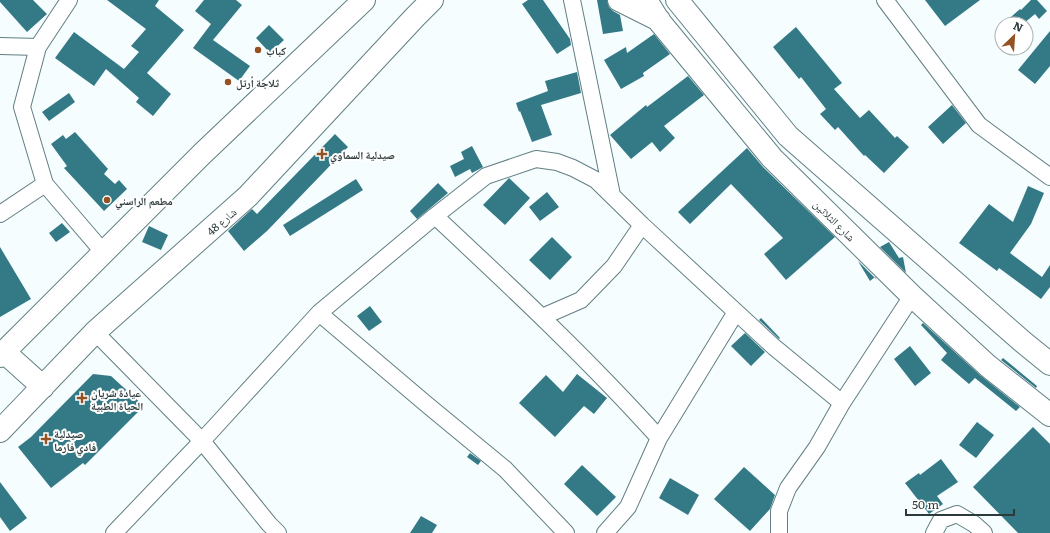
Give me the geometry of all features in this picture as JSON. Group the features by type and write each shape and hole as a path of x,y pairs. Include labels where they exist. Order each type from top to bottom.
{"main road":[{"path":"43,387 2,354 202,154 364,0"},
{"name":"شارع 48","path":"0,431 95,332 248,196 432,0"},
{"path":"415,17 442,0"},
{"path":"619,0 659,20"},
{"name":"شارع الثلاثين","path":"646,0 659,20 772,158 912,296 988,366 1050,415"},
{"path":"677,0 788,136 1017,337 1050,364"}],"street":[{"path":"70,0 38,47 22,107 45,184 104,253"},
{"path":"572,0 612,195"},
{"path":"885,0 979,125 1050,177"},
{"path":"0,46 38,47"},
{"path":"114,533 202,442 319,313 435,216 486,176 536,159 557,162 573,168 596,180 642,225 774,347 842,403"},
{"path":"0,214 45,184"},
{"path":"435,216 542,317 628,404 659,438"},
{"path":"542,317 581,300 614,266 642,225"},
{"path":"779,533 779,511 788,488 817,446 842,403 912,296"},
{"path":"605,533 628,507 659,438 736,312"},
{"path":"319,313 505,469 566,533"},
{"path":"95,332 202,442 278,533"},
{"path":"934,533 941,520 957,514 974,524 984,533"}],"building":[{"path":"0,0 33,0 47,14 27,32 0,2"},
{"path":"107,0 159,0 155,6 184,30 147,73 171,94 153,116 136,102 139,98 106,69 94,86 55,58 74,32 124,69 139,52 131,46 146,29"},
{"path":"204,0 236,0 242,5 213,40 250,66 239,81 193,48 211,24 195,11"},
{"path":"528,0 543,0 570,39 571,45 557,54 522,4"},
{"path":"597,0 607,0 609,7 620,15 623,31 603,34"},
{"path":"925,0 980,0 945,26"},
{"path":"1031,0 1037,0 1047,11 1039,19 1035,14 1033,16 1012,16 1020,9 1021,10"},
{"path":"269,25 284,40 270,53 256,38"},
{"path":"796,27 842,83 834,89 860,118 869,110 895,138 897,136 909,147 884,173 865,155 864,156 838,127 835,130 820,114 826,109 801,77 799,79 773,47"},
{"path":"1050,31 1050,66 1035,84 1018,70 1029,56 1034,56 1034,50"},
{"path":"654,34 670,54 643,73 644,76 621,89 604,60 626,47 627,53"},
{"path":"577,72 581,93 541,105 552,135 532,142 516,103 548,91 545,81"},
{"path":"688,76 704,95 664,126 675,138 660,152 652,142 631,159 610,135 646,105 647,107"},
{"path":"69,93 75,102 49,121 42,112"},
{"path":"952,105 966,123 943,144 928,127"},
{"path":"75,132 108,169 104,174 115,184 119,180 127,189 104,211 64,168 67,166 51,144 63,135 66,139"},
{"path":"335,134 348,147 267,231 244,251 228,231 252,209 257,214"},
{"path":"472,146 483,167 472,173 470,169 455,177 450,166 464,159 461,152"},
{"path":"747,148 763,167 835,237 786,280 764,254 783,238 731,184 690,224 678,212"},
{"path":"509,178 530,198 505,225 483,205"},
{"path":"356,179 363,190 290,236 283,225"},
{"path":"438,183 448,193 417,219 410,211"},
{"path":"1028,186 1044,193 1031,224 1010,253 1042,277 1050,265 1050,287 1041,299 999,268 997,271 959,243 989,204 1013,222"},
{"path":"547,192 559,207 540,221 529,207"},
{"path":"62,223 70,232 56,242 49,233"},
{"path":"149,226 168,235 161,250 142,242"},
{"path":"552,237 572,257 550,280 529,260"},
{"path":"889,242 899,258 903,257 906,273 880,247"},
{"path":"0,247 31,299 0,317"},
{"path":"858,261 874,277 870,281"},
{"path":"370,306 382,322 369,331 357,316"},
{"path":"761,318 780,338 779,339 759,320"},
{"path":"923,323 980,375 1020,407 1016,411 975,378 969,384 941,360 947,353 921,325"},
{"path":"745,333 765,352 751,366 731,346"},
{"path":"910,346 931,373 915,386 894,359"},
{"path":"1003,358 1037,386 1036,388 1001,360"},
{"path":"93,374 111,376 144,406 85,465 83,463 51,488 18,447 31,437"},
{"path":"577,374 607,398 594,414 584,406 555,437 519,403 546,375 563,392"},
{"path":"977,422 994,435 976,458 959,445"},
{"path":"1033,427 1050,444 1050,533 1018,533 973,487"},
{"path":"470,453 481,461 478,465 467,457"},
{"path":"941,459 958,482 937,496 943,504 929,514 905,483 919,473 920,475"},
{"path":"582,465 616,497 597,516 564,484"},
{"path":"744,467 775,495 770,509 750,531 714,499"},
{"path":"670,478 699,495 688,515 659,498"},
{"path":"0,482 27,518 10,531 0,517"},
{"path":"421,516 437,525 432,533 410,533"}],"place":[{"name":"كباب","path":"258,50"},
{"name":"ثلاجة أرتل","path":"228,82"},
{"name":"صيدلية السماوي","path":"322,154"},
{"name":"مطعم الراسني","path":"107,200"},
{"name":"عيادة شريان الحياة الطبية","path":"82,398"},
{"name":"صيدلية فادي فارما","path":"46,439"}]}
